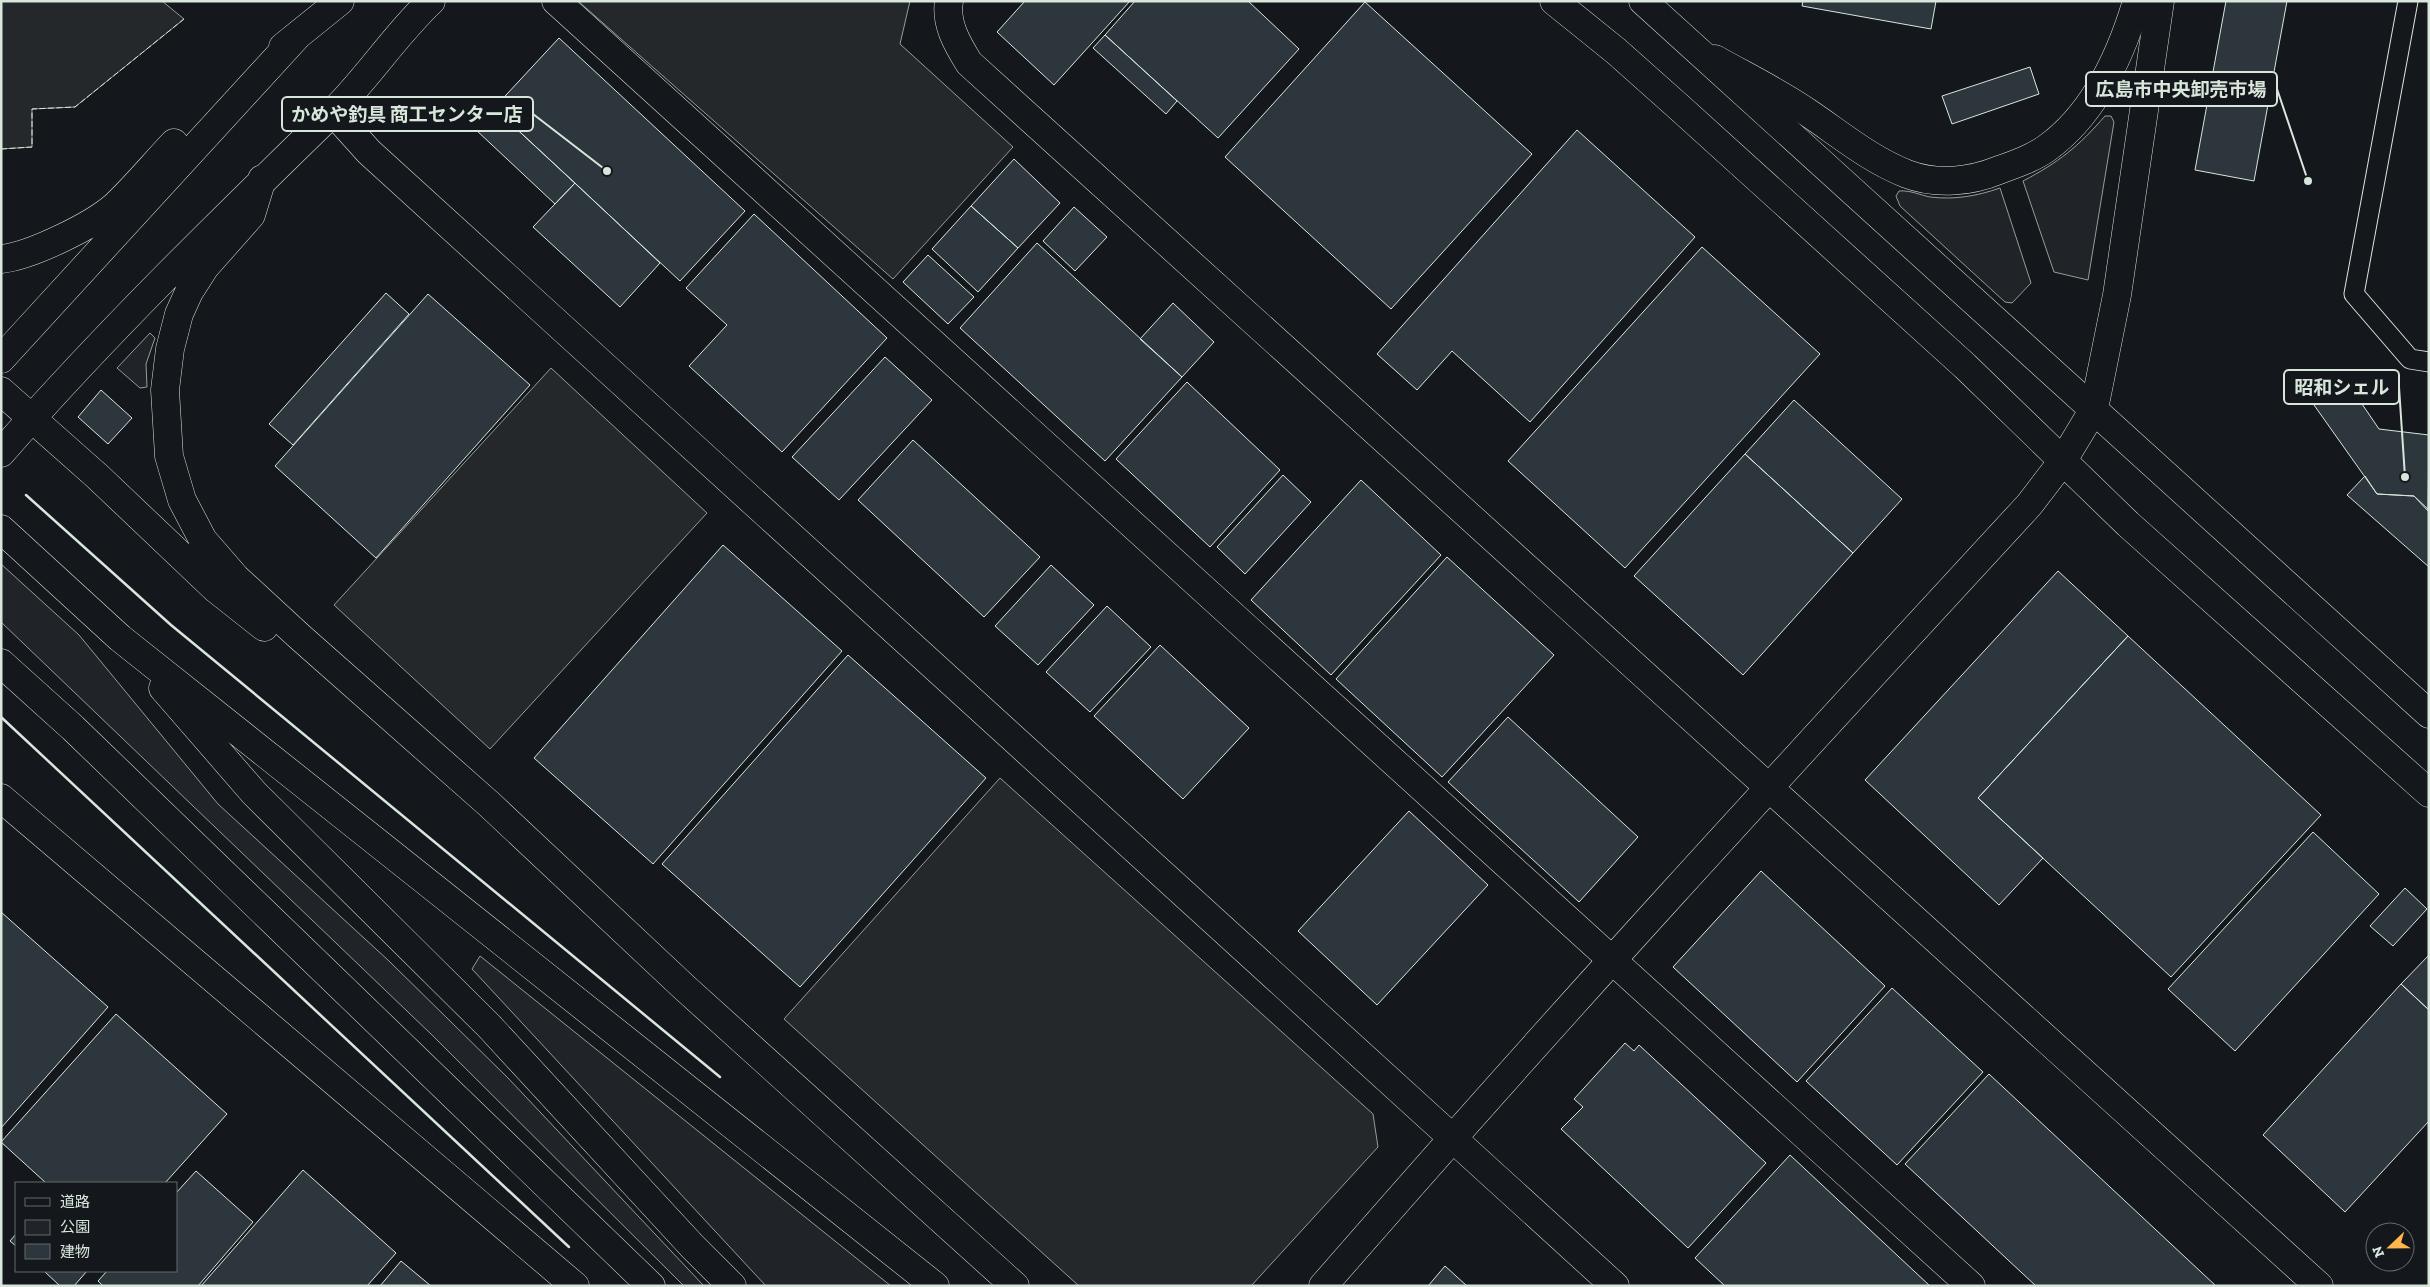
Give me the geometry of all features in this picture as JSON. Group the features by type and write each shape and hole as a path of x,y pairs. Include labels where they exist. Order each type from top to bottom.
{"street":[{"path":"1,260 57,239 94,220 115,206 225,89 297,36 340,1"},
{"path":"1,453 86,358 262,179 333,112 410,21 431,1"},
{"path":"556,1 1971,1286"},
{"path":"949,1 948,8 954,38 969,63 2320,1286"},
{"path":"1554,1 1616,51 1680,108 1936,340 2062,462 2427,789"},
{"path":"1643,1 2094,408 2429,714"},
{"path":"1698,50 1805,110 1841,137 1883,163 1909,174 1926,178 1944,181 1962,180 1991,174 2029,158 2062,136 2075,122 2101,85 2124,38 2137,1"},
{"path":"1323,1286 1451,1138 1769,787 2029,505 2062,462 2094,408 2117,295 2160,1"},
{"path":"1,358 297,36"},
{"path":"333,112 369,152 1615,1286"},
{"path":"262,179 251,215 205,267 189,292 174,331 166,377 166,434 169,456 182,500 203,540 236,578 489,804 685,988 1015,1286"},
{"path":"1,391 97,476 216,589 292,649 395,741 489,804"},
{"path":"1,529 120,638 935,1286"},
{"path":"120,638 254,793 490,1026 692,1246 732,1286"},
{"path":"1,664 101,755 651,1286"},
{"path":"2,799 575,1286"}],"lane":[{"path":"2408,1 2354,294 2410,359 2429,362"}],"green space":[{"path":"2105,116 2111,116 2114,122 2088,280 2054,272 2023,181 2067,153 2086,137"},
{"path":"2000,188 2031,283 2012,303 2005,302 1900,206 1896,196 1899,191 1903,191 1930,197 1957,198"},
{"path":"150,333 155,338 146,364 147,387 140,388 117,368"},
{"path":"1,564 79,635 218,804 389,961 508,1078 704,1286 684,1286 432,1035 1,622"},
{"path":"480,956 891,1286 766,1286 472,969"}],"shaded area":[{"path":"1,1 162,1 184,19 75,107 32,109 32,147 1,149"},
{"path":"578,1 910,1 900,44 1013,147 893,279"},
{"path":"551,368 707,513 490,749 334,605"},
{"path":"1000,778 1373,1114 1378,1147 1251,1286 1079,1286 784,1019"}],"building":[{"path":"1025,1 1130,1 1054,85 997,32"},
{"path":"1135,1 1248,1 1299,49 1218,138 1105,35"},
{"path":"1803,1 1936,1 1931,29 1802,6"},
{"path":"2226,1 2287,1 2254,181 2195,170"},
{"path":"1365,2 1532,154 1391,309 1225,157"},
{"path":"1105,35 1177,101 1166,114 1093,48"},
{"path":"559,38 745,211 680,281 494,108"},
{"path":"2030,67 2039,94 1952,124 1942,96"},
{"path":"494,108 575,183 555,204 475,129"},
{"path":"1577,130 1695,237 1530,422 1452,351 1417,390 1377,354"},
{"path":"1014,159 1060,203 1018,248 971,206"},
{"path":"575,183 660,263 620,307 533,227"},
{"path":"971,206 1018,248 978,292 932,249"},
{"path":"1074,207 1107,237 1075,271 1043,241"},
{"path":"754,214 887,338 782,452 689,366 727,325 686,288"},
{"path":"1037,243 1182,377 1105,461 960,328"},
{"path":"1702,247 1820,354 1625,568 1508,461"},
{"path":"928,255 974,297 948,324 903,282"},
{"path":"386,293 409,314 293,445 269,424"},
{"path":"428,294 530,385 376,558 275,466"},
{"path":"1173,303 1214,342 1182,377 1140,339"},
{"path":"885,357 932,400 839,500 792,457"},
{"path":"2337,380 2347,382 2379,429 2429,435 2428,511 2414,496 2377,494 2314,405 2315,396"},
{"path":"1187,382 1280,470 1210,547 1116,459"},
{"path":"101,390 132,418 108,444 78,417"},
{"path":"1794,400 1902,499 1853,553 1745,454"},
{"path":"913,440 1040,557 984,617 858,500"},
{"path":"1745,454 1853,553 1743,675 1634,576"},
{"path":"1283,475 1311,502 1245,574 1217,547"},
{"path":"2365,476 2377,494 2414,496 2429,510 2429,567 2347,495"},
{"path":"1361,480 1441,555 1331,675 1251,600"},
{"path":"723,545 842,651 653,864 534,758"},
{"path":"1447,557 1554,655 1442,777 1336,679"},
{"path":"1051,565 1094,605 1038,665 995,626"},
{"path":"2058,571 2128,636 1978,798 2043,858 1999,905 1865,780"},
{"path":"1107,606 1151,647 1090,712 1046,672"},
{"path":"2128,636 2321,815 2171,977 1978,798"},
{"path":"1160,645 1249,728 1183,799 1094,716"},
{"path":"848,655 986,778 800,987 662,864"},
{"path":"1508,717 1638,837 1579,902 1448,782"},
{"path":"1409,811 1488,885 1377,1005 1298,931"},
{"path":"2313,832 2379,894 2235,1051 2168,989"},
{"path":"1761,871 1885,986 1797,1082 1673,967"},
{"path":"2405,888 2427,909 2393,946 2370,926"},
{"path":"1,912 108,1007 1,1128"},
{"path":"2429,955 2429,1010 2401,984"},
{"path":"2401,984 2429,1010 2429,1121 2345,1212 2263,1135"},
{"path":"1892,988 1983,1072 1897,1165 1806,1081"},
{"path":"116,1014 227,1114 166,1182 45,1182 1,1142"},
{"path":"1625,1043 1634,1051 1639,1045 1766,1163 1688,1248 1561,1129 1583,1107 1574,1099"},
{"path":"1989,1074 2216,1286 2036,1286 1905,1164"},
{"path":"1790,1155 1930,1286 1725,1286 1695,1258"},
{"path":"303,1170 396,1253 367,1286 201,1286"},
{"path":"196,1171 253,1222 198,1286 103,1286 98,1281 106,1272 178,1272 178,1191"},
{"path":"15,1235 15,1245 10,1241"},
{"path":"401,1261 431,1286 380,1286"},
{"path":"1445,1266 1467,1286 1428,1286"},
{"path":"45,1272 86,1272 74,1286 60,1286"}],"fence":[{"path":"1,149 32,147 32,109 75,107 184,19"}],"wall":[{"path":"26,495 171,625 720,1077"},
{"path":"1,717 569,1247"}],"place":[{"name":"かめや釣具 商工センター店","path":"607,171"},
{"name":"広島市中央卸売市場","path":"2308,181"},
{"name":"昭和シェル","path":"2405,477"}]}
